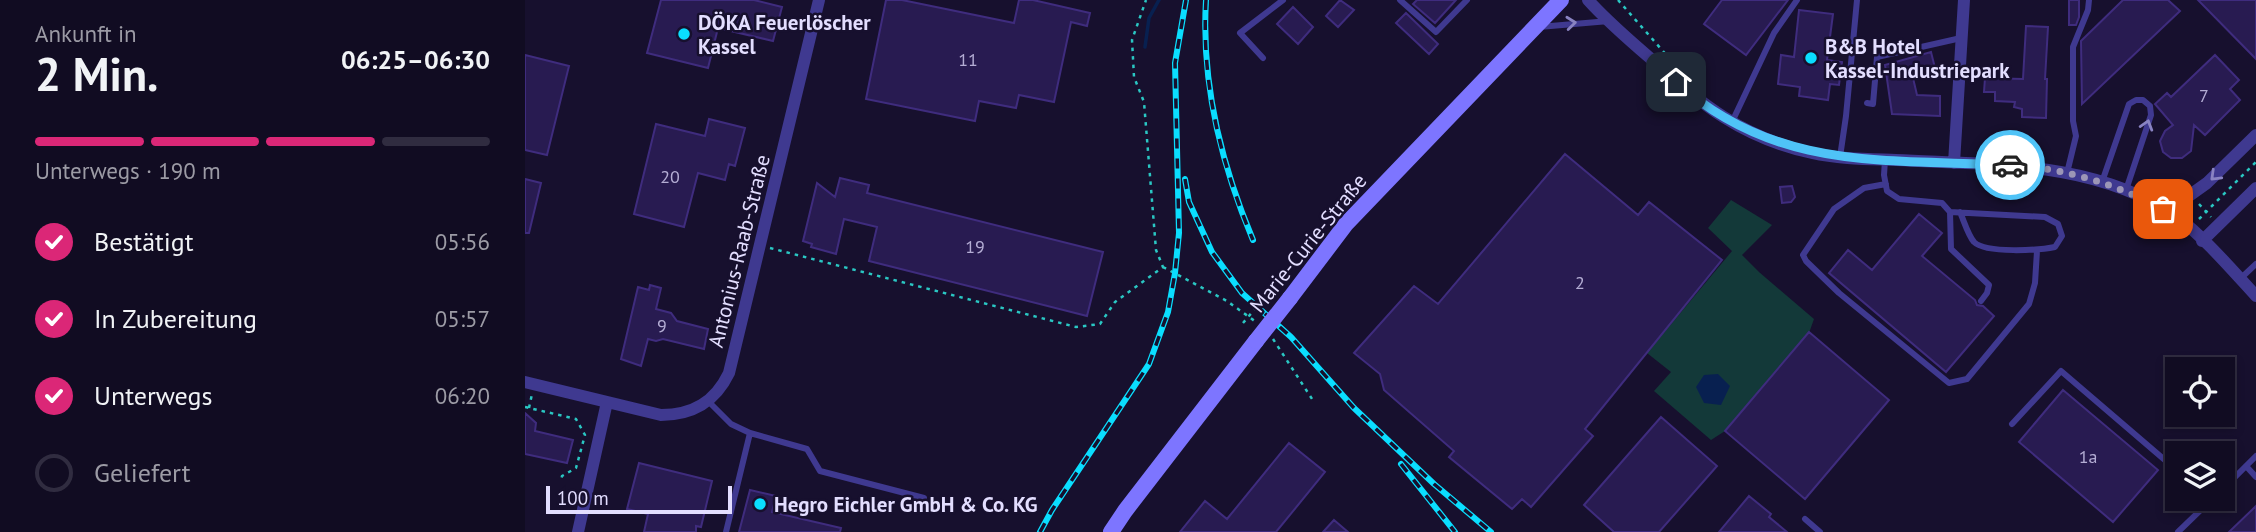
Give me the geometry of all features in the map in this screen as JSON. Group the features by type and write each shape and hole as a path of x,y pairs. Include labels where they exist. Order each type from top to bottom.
{"main road":[{"name":"Marie-Curie-Straße","path":"1111,532 1125,511 1264,340 1290,298 1346,224 1561,0"}],"street":[{"name":"Antonius-Raab-Straße","path":"709,402 723,386 729,373 819,0"},
{"path":"1588,0 1693,97 1731,123 1811,153 1885,160 2022,166 2102,182 2126,190 2171,214 2190,229 2256,296"},
{"path":"1954,163 1964,0"},
{"path":"2171,214 2256,135"},
{"path":"2201,241 2256,188"},
{"path":"525,382 661,415 676,415 709,402"},
{"path":"578,532 607,402"}],"lane":[{"path":"1263,58 1240,33 1283,0"},
{"path":"1400,0 1436,32 1467,0"},
{"path":"1731,123 1773,33 1797,0"},
{"path":"1840,157 1857,0"},
{"path":"2067,173 2076,136 2073,121 2073,47 2089,0"},
{"path":"1534,28 1609,21"},
{"path":"1867,103 1873,104 1877,57 1963,38"},
{"path":"2102,182 2129,104 2143,100 2150,106 2151,115 2126,190"},
{"path":"1885,160 1887,191 1899,199 1942,203 1950,212 1951,249 1989,285 1981,301"},
{"path":"1886,184 1864,188 1834,209 1803,255 1839,293 1949,383 1967,379 2029,304 2035,283 2037,251"},
{"path":"1950,212 1960,212 2045,217 2058,224 2062,236 2055,247 2037,251 1982,247 1974,242 1960,212"},
{"path":"2240,279 2256,264"},
{"path":"2013,424 2061,370 2165,460"},
{"path":"709,402 731,424 750,433 807,449 820,471 924,498"},
{"path":"726,532 750,433"},
{"path":"2235,477 2256,456"},
{"path":"2246,466 2256,477"},
{"path":"2178,532 2200,511"},
{"path":"1805,519 1820,532"}],"path":[{"path":"1146,0 1132,40 1134,77 1144,102 1156,250 1163,267 1227,301 1258,323"},
{"path":"1618,0 1668,55 1673,66"},
{"path":"2190,229 2256,162"},
{"path":"2191,195 2218,225"},
{"path":"760,245 1076,327 1100,324 1115,302 1163,267"},
{"path":"1244,323 1266,296"},
{"path":"1264,340 1314,402"},
{"path":"525,407 576,419 585,435 576,468 562,476 561,481"}],"green space":[{"path":"1731,200 1772,225 1742,255 1814,319 1809,333 1725,431 1711,440 1654,391 1671,372 1647,353 1732,251 1708,228"}],"water":[{"path":"1718,374 1730,386 1721,405 1704,403 1696,387 1704,375"}],"building":[{"name":"DÖKA Feuerlöscher Kassel","path":"661,0 754,0 782,7 773,41 718,28 708,68 647,53"},
{"path":"886,0 902,0 1014,23 1019,0 1033,0 1090,13 1087,26 1071,22 1054,102 1019,95 1016,108 979,101 975,121 866,99"},
{"path":"1340,0 1354,10 1338,27 1326,16"},
{"path":"1417,0 1456,0 1435,23 1413,4"},
{"path":"1722,0 1788,0 1746,55 1704,24"},
{"path":"2069,0 2079,0 2076,25 2069,25"},
{"path":"2123,0 2168,0 2180,11 2082,104 2081,41"},
{"path":"2198,0 2256,0 2256,59"},
{"path":"1293,7 1313,27 1298,44 1277,24"},
{"path":"1799,10 1833,14 1827,60 1842,62 1839,85 1830,84 1828,100 1799,96 1800,87 1778,84 1781,55 1794,57"},
{"path":"1406,13 1438,44 1429,54 1396,23"},
{"path":"2026,26 2048,27 2046,118 2022,117 2022,109 2014,107 2015,102 1995,101 1995,92 1984,92 1985,78 2023,79"},
{"path":"1931,52 1936,72 1913,78 1917,95 1940,96 1940,116 1892,114 1885,65"},
{"path":"525,55 569,66 547,155 525,150"},
{"path":"2215,55 2239,80 2230,89 2240,100 2205,135 2194,125 2191,151 2182,158 2171,158 2163,152 2160,141 2165,131 2173,125 2155,104 2167,93 2171,97"},
{"path":"709,119 745,128 735,166 729,164 725,180 698,173 684,227 634,214 656,124 705,136"},
{"path":"1565,154 1638,215 1649,202 1722,260 1585,429 1593,436 1531,507 1522,499 1512,509 1449,457 1454,451 1384,390 1380,374 1354,353 1414,286 1438,304"},
{"path":"840,178 869,185 867,193 1103,252 1087,316 869,261 877,227 844,219 836,254 811,247 812,244 803,241 817,183 835,197"},
{"path":"525,179 541,183 529,233 525,233"},
{"path":"1792,186 1795,197 1791,202 1782,203 1780,187"},
{"path":"1919,214 1942,233 1922,256 1975,300 1977,305 1983,306 1994,316 1946,372 1829,273 1848,250 1872,270"},
{"path":"650,285 661,288 656,309 671,313 677,321 708,329 704,349 663,339 648,339 641,366 621,359 638,287 649,290"},
{"path":"1809,332 1889,400 1805,499 1725,431"},
{"path":"2063,390 2158,470 2113,522 2019,442"},
{"path":"525,413 536,423 535,431 573,440 567,463 525,454"},
{"path":"1661,417 1717,466 1659,532 1614,532 1584,505"},
{"path":"1289,443 1325,472 1276,532 1180,532 1205,501 1227,519"},
{"path":"639,463 712,481 701,527 696,526 696,532 644,532 648,514 627,509"},
{"name":"Hegro Eichler GmbH & Co. KG","path":"750,490 776,496 772,512 841,528 840,532 739,532"},
{"path":"1749,496 1771,514 1769,517 1787,532 1719,532"},
{"path":"2256,506 2256,532 2229,532"},
{"path":"1334,520 1348,532 1323,532"}],"waterway":[{"path":"1145,47 1149,18 1159,0"}],"railway":[{"path":"1040,532 1149,364 1168,312 1179,233 1175,63 1186,0"},
{"path":"1206,0 1207,62 1216,123 1231,182 1253,240"},
{"path":"1185,179 1189,202 1212,252 1242,293 1291,337 1354,408 1434,484 1491,532"},
{"path":"1401,464 1455,532"}],"way so far":[{"path":"2010,165 2077,175 2126,190 2163,209"}],"place":[{"name":"DÖKA Feuerlöscher Kassel","path":"684,34"},
{"name":"B&B Hotel Kassel-Industriepark","path":"1811,58"},
{"name":"Hegro Eichler GmbH & Co. KG","path":"760,504"}],"route":[{"path":"1676,82 1731,123 1765,138 1811,153 1840,157 2010,165"}]}
